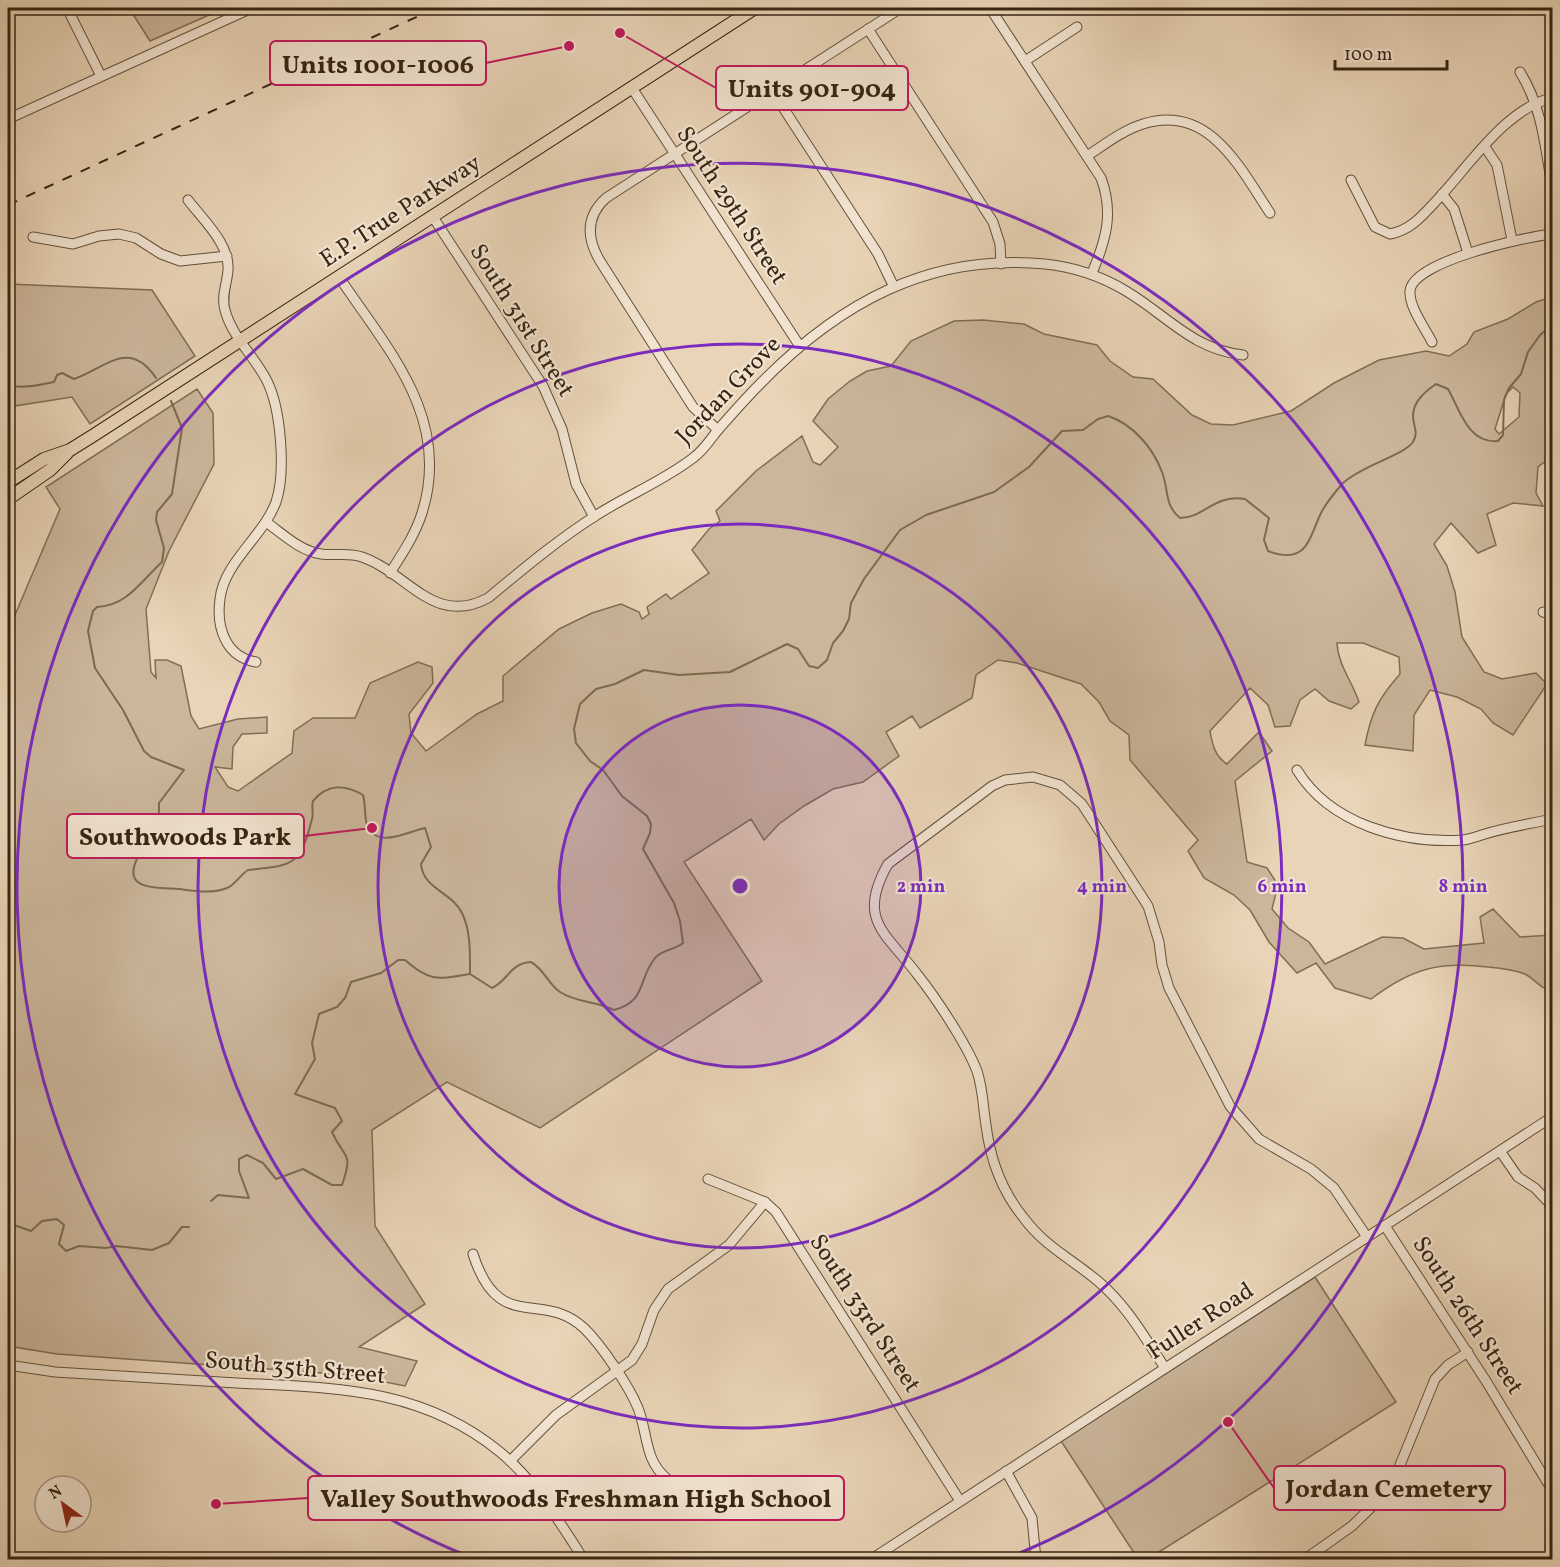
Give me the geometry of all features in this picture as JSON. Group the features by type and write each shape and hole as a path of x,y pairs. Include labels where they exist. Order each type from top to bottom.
{"main road":[{"name":"E.P. True Parkway","path":"70,450 755,8"},
{"path":"8,482 44,459 70,450"},
{"path":"8,499 50,470 70,450"}],"street":[{"path":"67,8 100,76"},
{"path":"8,119 252,8"},
{"path":"718,430 693,407 592,247 589,230 598,205 901,8"},
{"path":"990,8 1101,178 1109,208 1109,226 1092,273"},
{"path":"1025,61 1077,27"},
{"path":"868,29 993,222 1000,244 1001,264"},
{"path":"1520,72 1536,103 1552,186"},
{"name":"South 29th Street","path":"632,88 799,345"},
{"path":"773,92 878,254 893,285"},
{"path":"1352,180 1375,227 1384,234 1393,234 1414,224 1512,117 1536,103 1552,98"},
{"path":"1087,156 1142,124 1173,121 1187,123 1215,137 1270,213"},
{"path":"1485,147 1497,165 1512,240"},
{"path":"1442,194 1454,209 1468,253"},
{"path":"188,200 220,242 227,256 225,310 240,340 268,382 279,431 281,479 276,501 266,522 230,571 219,599 220,622 229,648 245,660 256,662"},
{"name":"South 31st Street","path":"433,217 543,386 562,429 576,484 594,516"},
{"path":"33,237 64,244 119,234 136,238 161,254 180,261 227,256"},
{"path":"1432,342 1411,298 1411,286 1423,273 1468,253 1512,240 1552,234"},
{"name":"Jordan Grove","path":"266,522 303,548 324,554 359,556 432,601 465,608 488,598 550,546 594,516 696,456 799,345 833,318 893,285 949,270 1001,264 1045,264 1092,273 1128,292 1196,341 1224,353 1243,355"},
{"path":"339,277 408,380 426,429 430,463 426,498 413,535 390,573"},
{"path":"1543,612 1552,615"},
{"path":"1297,770 1307,786 1326,804 1371,827 1396,835 1466,840 1552,819"},
{"path":"1165,1368 1115,1297 1099,1282 1049,1246 1028,1224 1011,1200 994,1163 981,1083 971,1058 918,975 888,943 876,920 874,900 878,881 888,864 902,851 992,786 1005,780 1033,777 1055,783 1072,793 1082,804 1148,906 1155,926 1161,965 1169,988 1230,1106 1259,1139 1311,1169 1334,1188 1367,1237"},
{"name":"Fuller Road","path":"870,1560 1552,1117"},
{"path":"1500,1151 1518,1177 1535,1188 1552,1206"},
{"name":"South 33rd Street","path":"708,1179 765,1203 776,1212 960,1501"},
{"path":"510,1461 556,1415 616,1373 638,1352 654,1310 668,1289 729,1245 765,1203"},
{"name":"South 26th Street","path":"1385,1226 1468,1352 1552,1490"},
{"path":"473,1254 482,1281 495,1296 511,1304 560,1316 578,1323 592,1338 639,1412 652,1462 667,1479 686,1490 787,1513"},
{"path":"1304,1560 1352,1526 1384,1495 1398,1470 1435,1379 1448,1365 1468,1352"},
{"name":"South 35th Street","path":"8,1365 55,1372 376,1393 409,1402 452,1420 480,1437 510,1461 544,1498 584,1560"},
{"path":"1006,1472 1032,1518 1036,1560"}],"shaded area":[{"path":"129,8 225,8 150,41"},
{"path":"8,284 152,290 195,356 90,424 72,397 8,407"},
{"path":"1552,297 1552,456 1538,467 1536,493 1543,506 1513,503 1487,514 1496,545 1478,553 1451,523 1434,544 1447,566 1455,592 1462,637 1484,672 1502,679 1536,673 1547,684 1513,735 1493,723 1481,709 1457,697 1430,690 1414,715 1413,751 1365,745 1376,707 1400,674 1399,657 1363,643 1337,643 1343,666 1359,702 1351,709 1329,701 1315,689 1300,700 1290,726 1275,727 1268,705 1250,688 1210,731 1217,754 1227,764 1259,732 1272,751 1235,781 1247,862 1267,868 1278,885 1272,909 1288,928 1309,942 1325,964 1382,937 1403,938 1424,949 1484,943 1480,917 1493,909 1520,937 1552,935 1552,990 1517,971 1454,965 1426,969 1412,974 1371,999 1335,988 1316,963 1297,973 1269,942 1250,910 1234,895 1204,878 1188,851 1198,840 1130,760 1129,735 1110,721 1099,702 1081,684 1017,663 998,660 976,675 972,698 920,728 912,716 886,732 899,756 863,782 833,789 779,824 764,840 751,819 684,862 762,981 540,1128 447,1082 372,1130 375,1226 425,1304 359,1347 417,1361 405,1386 350,1375 57,1354 8,1346 8,625 12,622 60,509 46,487 197,389 213,413 214,464 169,551 146,609 151,672 156,678 155,660 167,660 181,666 191,716 199,729 238,719 267,717 267,733 242,734 233,747 232,769 215,767 228,787 238,791 292,753 294,731 313,718 355,718 370,683 418,662 432,667 433,683 409,714 411,733 426,751 477,714 503,701 503,676 559,629 592,613 621,604 639,612 642,619 649,614 647,607 666,594 671,599 709,573 692,550 709,529 720,521 716,511 756,471 802,436 813,462 820,465 838,447 813,421 828,399 867,371 891,366 911,341 954,321 983,320 1024,324 1044,334 1097,345 1110,361 1133,377 1153,379 1192,415 1211,424 1233,425 1291,411 1334,383 1379,360 1426,351 1449,356 1467,344 1474,332 1508,319 1536,302","holes":["1513,387 1520,393 1519,417 1499,434 1495,429 1506,394"]},
{"path":"1315,1277 1396,1402 1148,1559 1138,1559 1061,1441"}],"waterway":[{"path":"470,974 492,988 518,966 531,962 552,985 566,996 614,1010 637,996 649,966 658,955 683,943 680,921 674,903 643,849 650,833 651,824 647,816 622,796 603,770 590,761 576,743 574,729 580,704 596,689 615,684 644,670 679,675 730,672 787,644 798,649 809,666 818,668 827,660 833,643 843,631 849,619 851,603 864,579 900,530 926,515 994,492 1029,467 1062,431 1083,430 1098,419 1108,416 1126,425 1148,446 1162,472 1171,508 1180,518 1196,514 1225,500 1245,499 1269,518 1264,540 1268,551 1281,555 1299,552 1305,547 1326,505 1343,483 1360,471 1401,452 1413,442 1416,435 1413,416 1415,406 1424,393 1436,384 1448,389 1472,431 1479,437 1498,441 1503,435 1504,400 1509,388 1521,374 1528,352 1540,335 1552,325"},
{"path":"8,385 25,387 54,382 57,375 62,373 74,379 117,359 127,358 146,366 156,378"},
{"path":"171,401 182,428 172,494 157,512 156,520 164,548 162,562 125,597 108,606 97,607 93,611 88,631 95,668 123,710 144,751 151,757 184,770 159,803 159,836 156,844 141,852 133,871 135,879 156,888 216,891 230,887 248,870 285,864 292,861 303,847 313,817 313,801 318,795 330,789 350,789 363,795 367,825 378,836 394,837 425,828 431,847 421,864 423,872 432,885 452,900 462,913 468,935 470,974"},
{"path":"211,1201 218,1195 249,1198 239,1171 239,1159 247,1155 263,1163 276,1179 303,1169 332,1185 342,1185 347,1160 332,1132 342,1121 335,1108 295,1094 315,1059 312,1043 319,1014 337,1007 345,998 351,982 381,973 398,960 405,960 422,973 436,978 470,974"},
{"path":"8,1219 14,1225 31,1231 42,1221 57,1219 64,1225 59,1244 66,1251 79,1246 106,1248 116,1246 152,1250 169,1243 182,1227 189,1227"}],"railway":[{"path":"8,205 436,8"}],"place":[{"name":"Units 901-904","path":"620,33"},
{"name":"Units 1001-1006","path":"569,46"},
{"name":"Southwoods Park","path":"372,828"},
{"name":"Jordan Cemetery","path":"1228,1422"},
{"name":"Valley Southwoods Freshman High School","path":"216,1504"}]}
